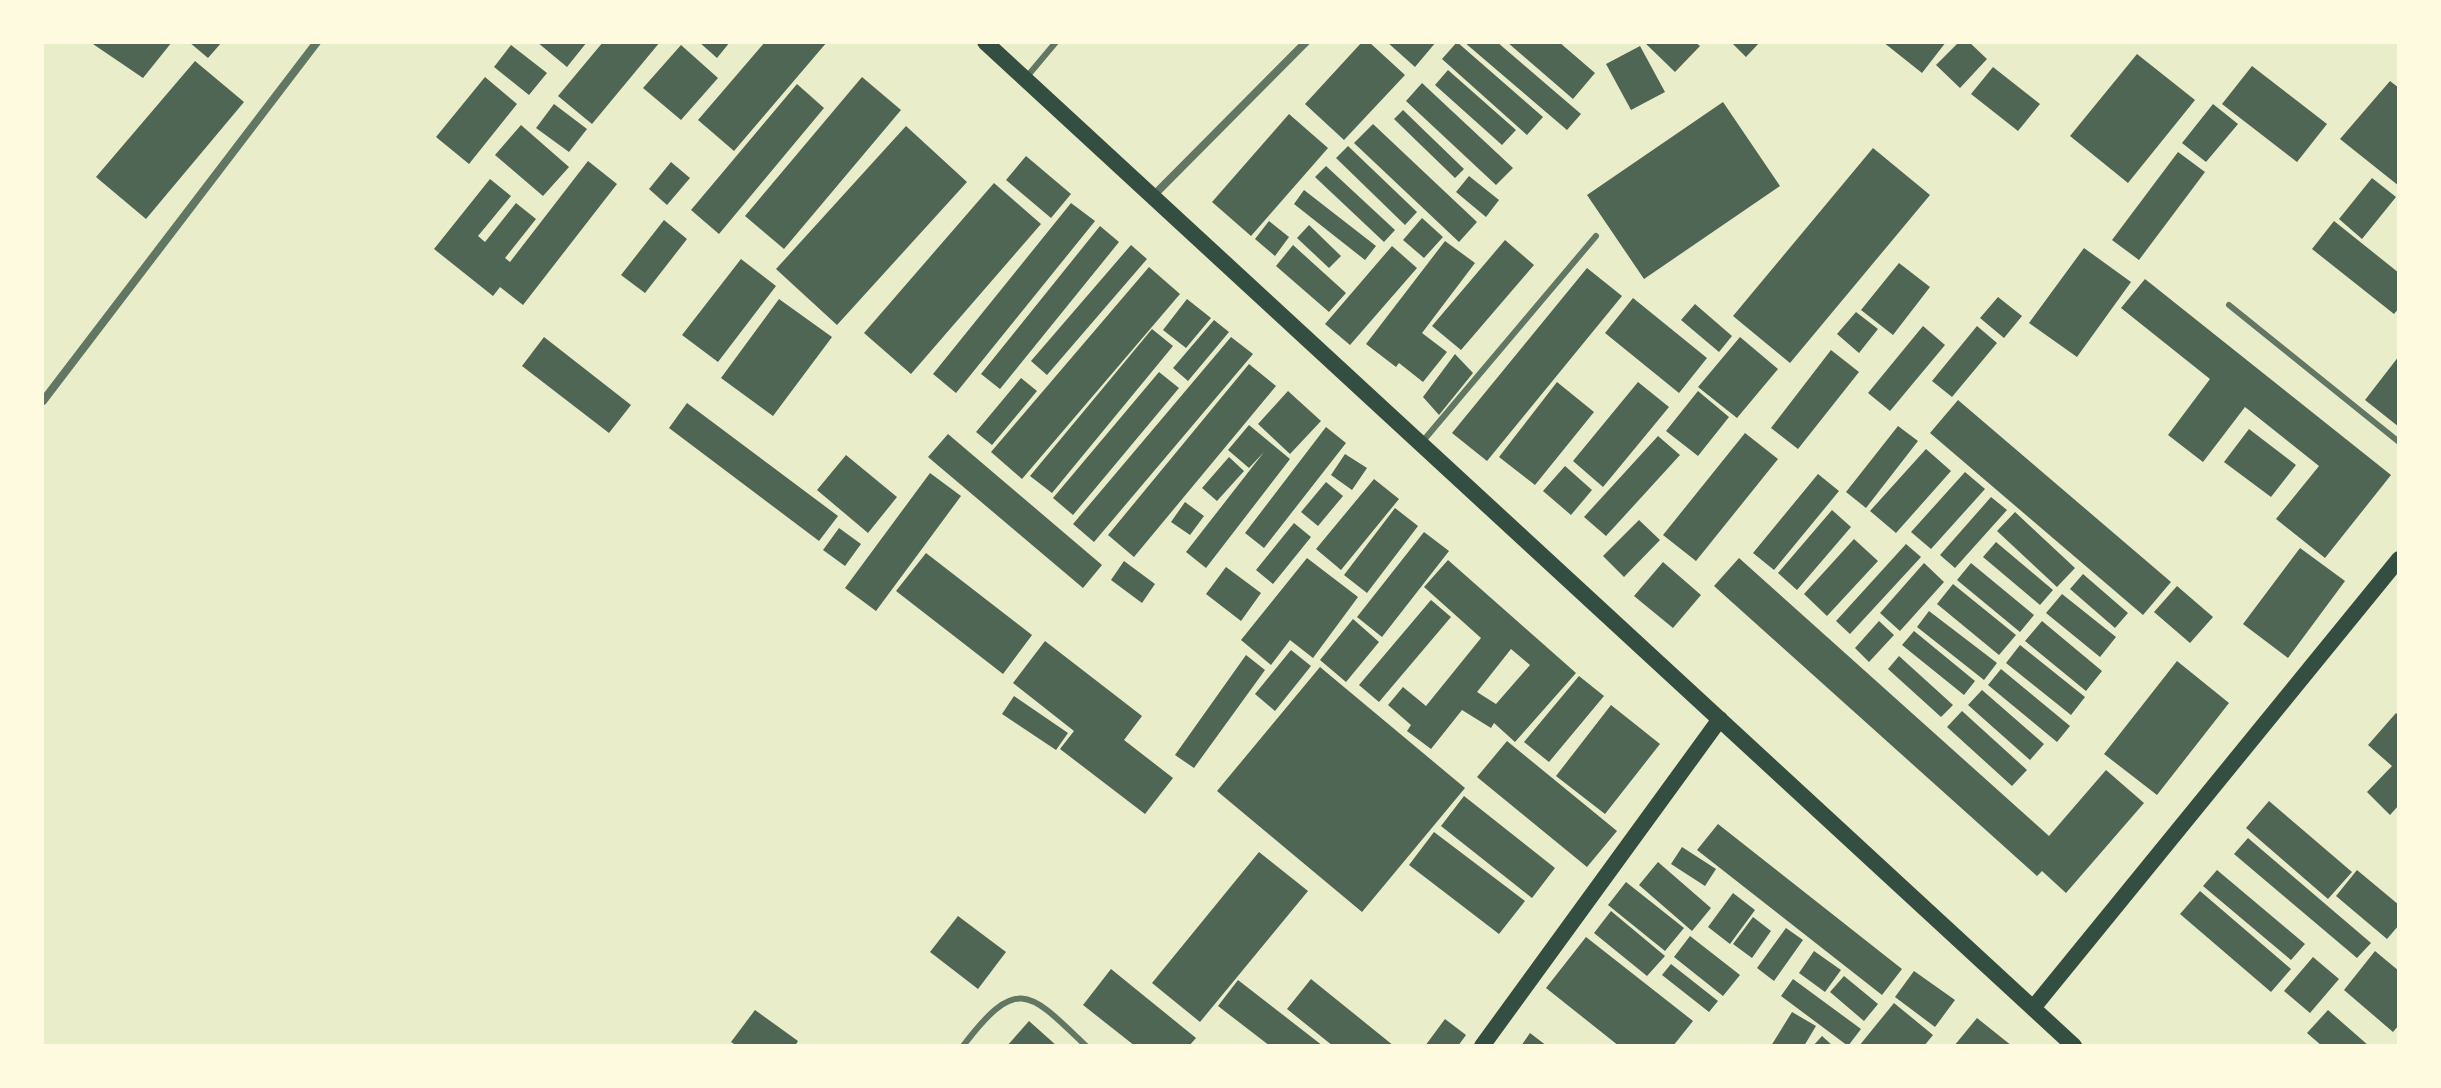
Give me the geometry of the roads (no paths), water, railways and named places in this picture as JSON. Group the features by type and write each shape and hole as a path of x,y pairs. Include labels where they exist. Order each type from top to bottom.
{"main road":[{"path":"985,42 2074,1046"},
{"path":"2033,1008 2399,559"},
{"path":"1482,1046 1720,719"}],"street":[{"path":"43,401 317,42"},
{"path":"1153,197 1306,42"}],"lane":[{"path":"1025,79 1056,42"},
{"path":"1421,443 1596,236"},
{"path":"2229,305 2399,442"},
{"path":"963,1046 999,1004 1018,998 1035,1000 1086,1046"}]}
